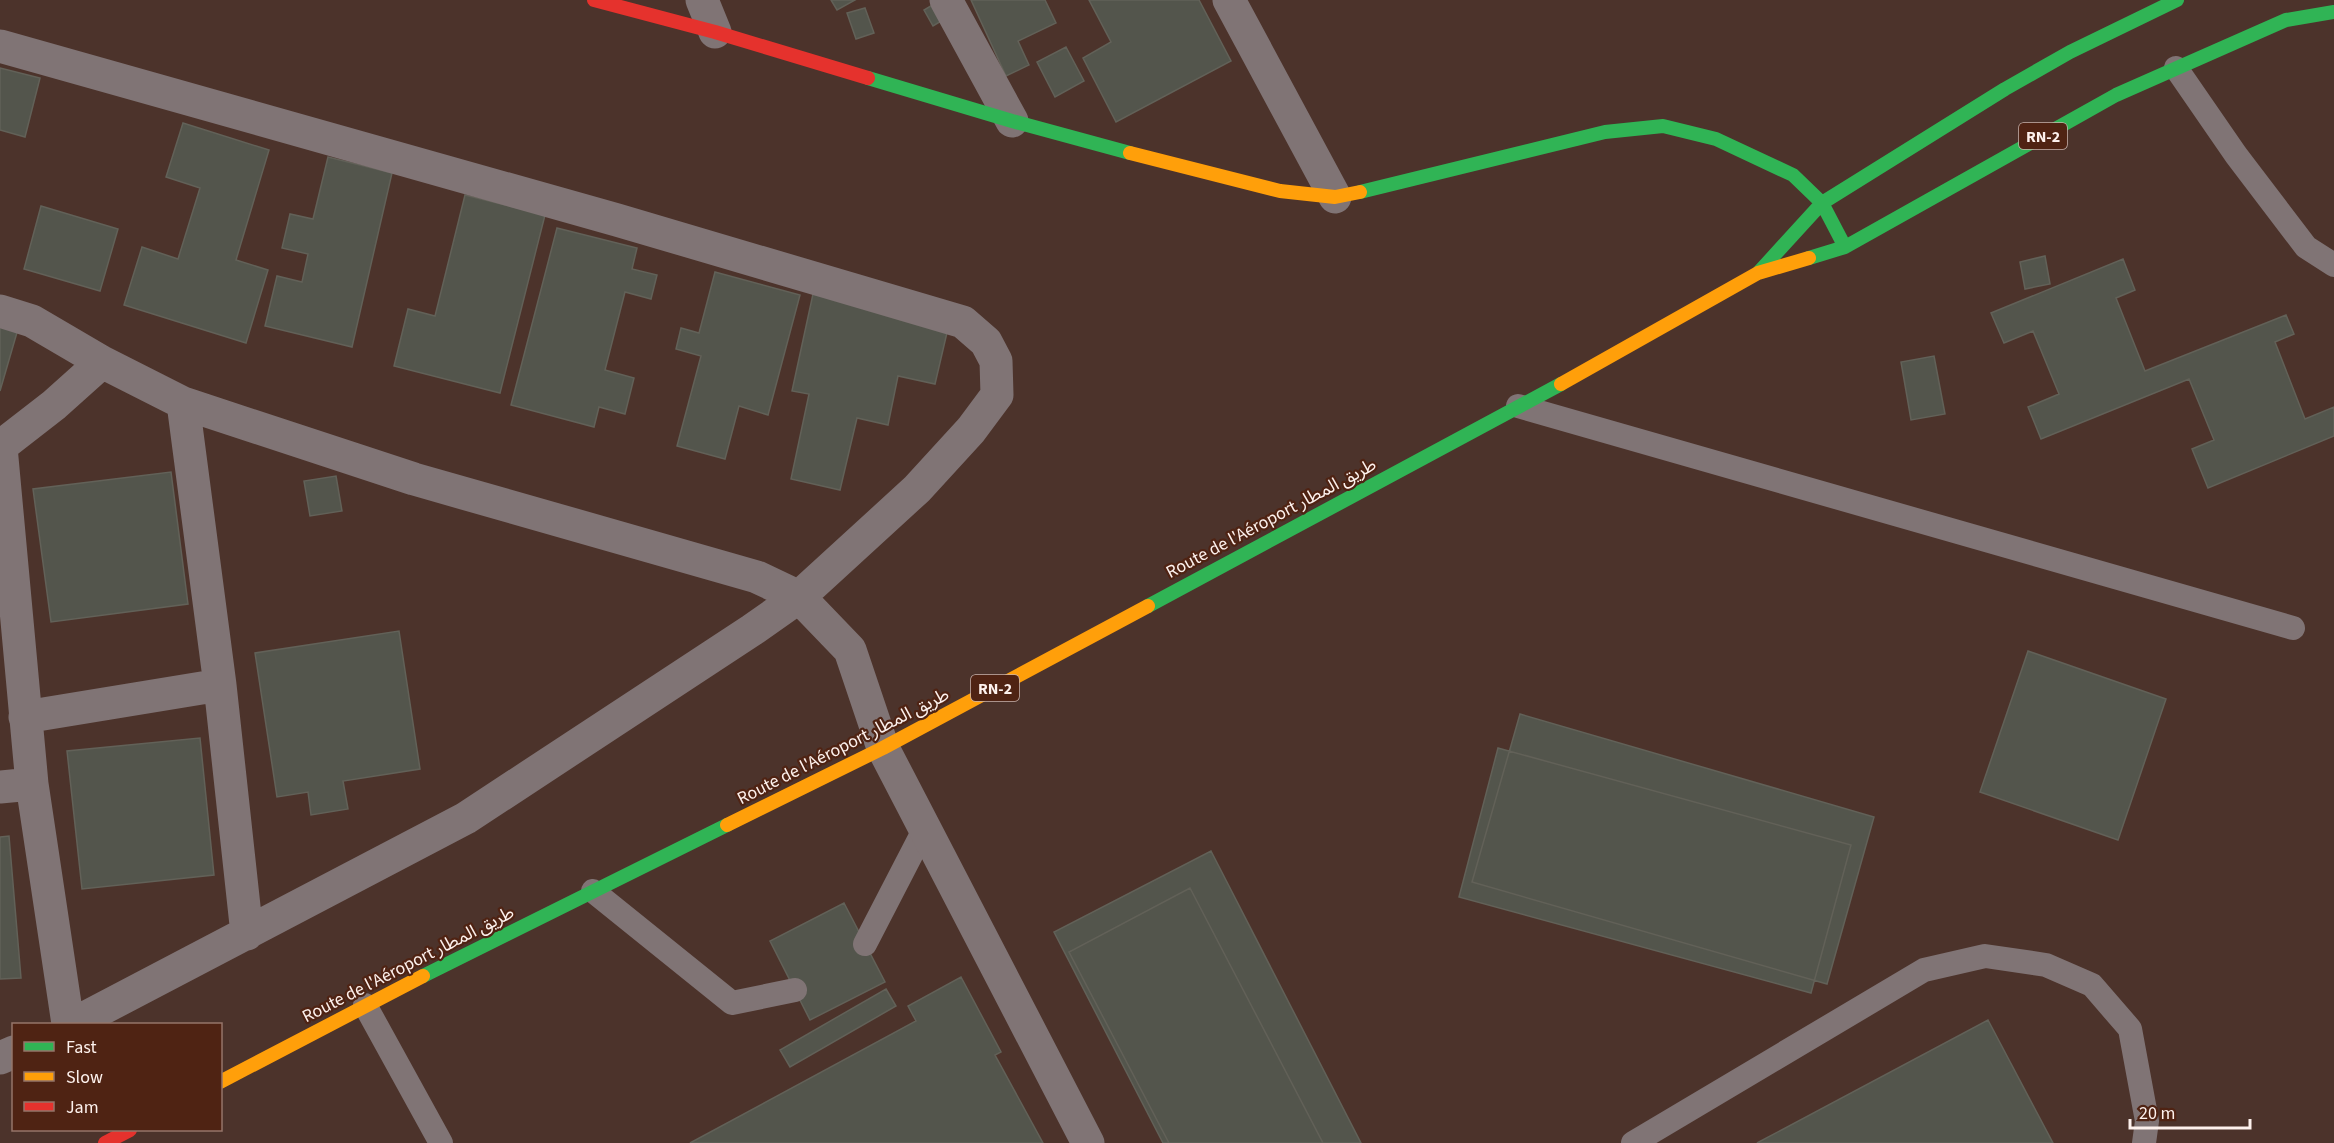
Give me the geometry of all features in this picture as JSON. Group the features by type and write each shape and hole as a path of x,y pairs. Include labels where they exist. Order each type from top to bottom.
{"main road":[{"path":"594,0 715,32 1012,121 1199,172 1280,191 1335,197 1391,186 1605,132 1663,126 1716,139 1793,175 1822,203 1845,247"},
{"name":"RN-2","path":"1758,273 1822,203 2005,89 2070,52 2177,0"},
{"name":"RN-2","path":"1758,273 1845,247 2116,95 2176,68 2290,10 2334,12"},
{"name":"Route de l'Aéroport طريق المطار","path":"222,1081 365,1005 883,748 1518,406 1758,273"},
{"path":"105,1143 128,1131"}],"street":[{"path":"702,0 715,32"},
{"path":"946,0 1012,121"},
{"path":"1229,0 1335,197"},
{"path":"0,46 617,220 963,322 986,342 996,361 997,395 971,430 917,489 800,597 466,818 73,1023"},
{"path":"0,311 32,321 102,362 183,403 414,479 757,577 800,597 850,650 883,748 1088,1143"},
{"path":"71,1023 32,784 0,447 54,405 102,362"},
{"path":"183,403 220,685 247,934"},
{"path":"25,717 220,685"},
{"path":"0,786 32,784"}],"lane":[{"path":"2176,68 2236,155 2306,248 2334,265"},
{"path":"1518,406 2293,628"},
{"path":"865,944 925,828"},
{"path":"593,891 732,1003 795,990"},
{"path":"1633,1143 1924,970 1985,956 2046,965 2092,985 2130,1029 2147,1120 2144,1143"},
{"path":"365,1005 441,1143"}],"building":[{"path":"831,0 855,0 837,10"},
{"path":"971,0 1045,0 1056,23 1018,41 1029,65 1006,76"},
{"path":"1089,0 1199,0 1231,61 1116,122 1083,58 1111,42"},
{"path":"939,1 948,17 933,26 924,10"},
{"path":"865,8 874,33 856,39 847,13"},
{"path":"1066,47 1084,81 1055,97 1037,62"},
{"path":"0,68 40,78 25,137 0,130"},
{"path":"183,123 269,150 236,260 268,270 246,343 124,305 142,247 178,259 200,188 166,177"},
{"path":"328,157 392,173 352,347 265,326 277,276 302,282 308,254 282,248 290,214 313,219"},
{"path":"465,195 545,215 500,393 394,366 408,309 435,316"},
{"path":"41,206 118,229 100,291 24,269"},
{"path":"557,228 637,248 632,269 657,275 651,299 625,292 605,370 634,378 625,414 599,407 594,427 511,405"},
{"path":"2045,256 2050,284 2025,289 2020,262"},
{"path":"2123,259 2135,290 2116,298 2145,371 2286,315 2294,334 2275,342 2305,419 2334,407 2334,436 2208,488 2192,449 2214,440 2189,379 2041,439 2028,407 2059,394 2033,331 2004,343 1991,313"},
{"path":"715,272 800,295 768,415 739,406 725,459 677,446 701,356 676,349 681,328 699,333"},
{"path":"813,294 949,324 935,384 898,376 888,425 857,418 840,490 791,479 809,394 792,391"},
{"path":"0,324 18,329 0,391"},
{"path":"1934,356 1945,414 1911,420 1901,362"},
{"path":"171,472 188,604 51,622 33,489"},
{"path":"336,476 342,511 310,516 304,481"},
{"path":"399,631 420,769 343,781 348,809 311,815 308,792 277,797 255,653"},
{"path":"2028,651 2166,699 2118,840 1980,792"},
{"path":"1520,714 1874,817 1827,984 1472,882"},
{"path":"200,738 214,875 82,889 67,751"},
{"path":"1498,748 1851,845 1811,993 1459,897"},
{"path":"9,836 21,978 0,979 0,837"},
{"path":"1211,851 1361,1143 1163,1143 1054,932"},
{"path":"1190,888 1323,1143 1169,1143 1069,952"},
{"path":"844,903 885,982 810,1020 770,941"},
{"path":"961,977 1001,1052 995,1055 1043,1143 690,1143 916,1021 908,1006"},
{"path":"886,989 896,1006 790,1067 780,1050"},
{"path":"1988,1020 2053,1143 1757,1143"}],"traffic: fast":[{"path":"1759,272 1822,203 2005,89 2070,52 2177,0"},
{"path":"1809,258 1845,247 2116,95 2286,20 2334,12"},
{"path":"868,78 1130,153"},
{"path":"1360,192 1605,132 1663,126 1716,139 1793,175 1822,203 1845,247"},
{"path":"1148,606 1561,384"},
{"path":"423,976 727,825"}],"traffic: slow":[{"path":"1130,153 1280,191 1335,197 1360,192"},
{"path":"1561,384 1758,273 1809,258"},
{"path":"727,825 883,748 1148,606"},
{"path":"222,1081 423,976"}],"traffic: jam":[{"path":"594,0 715,32 868,78"},
{"path":"105,1143 128,1131"}]}
